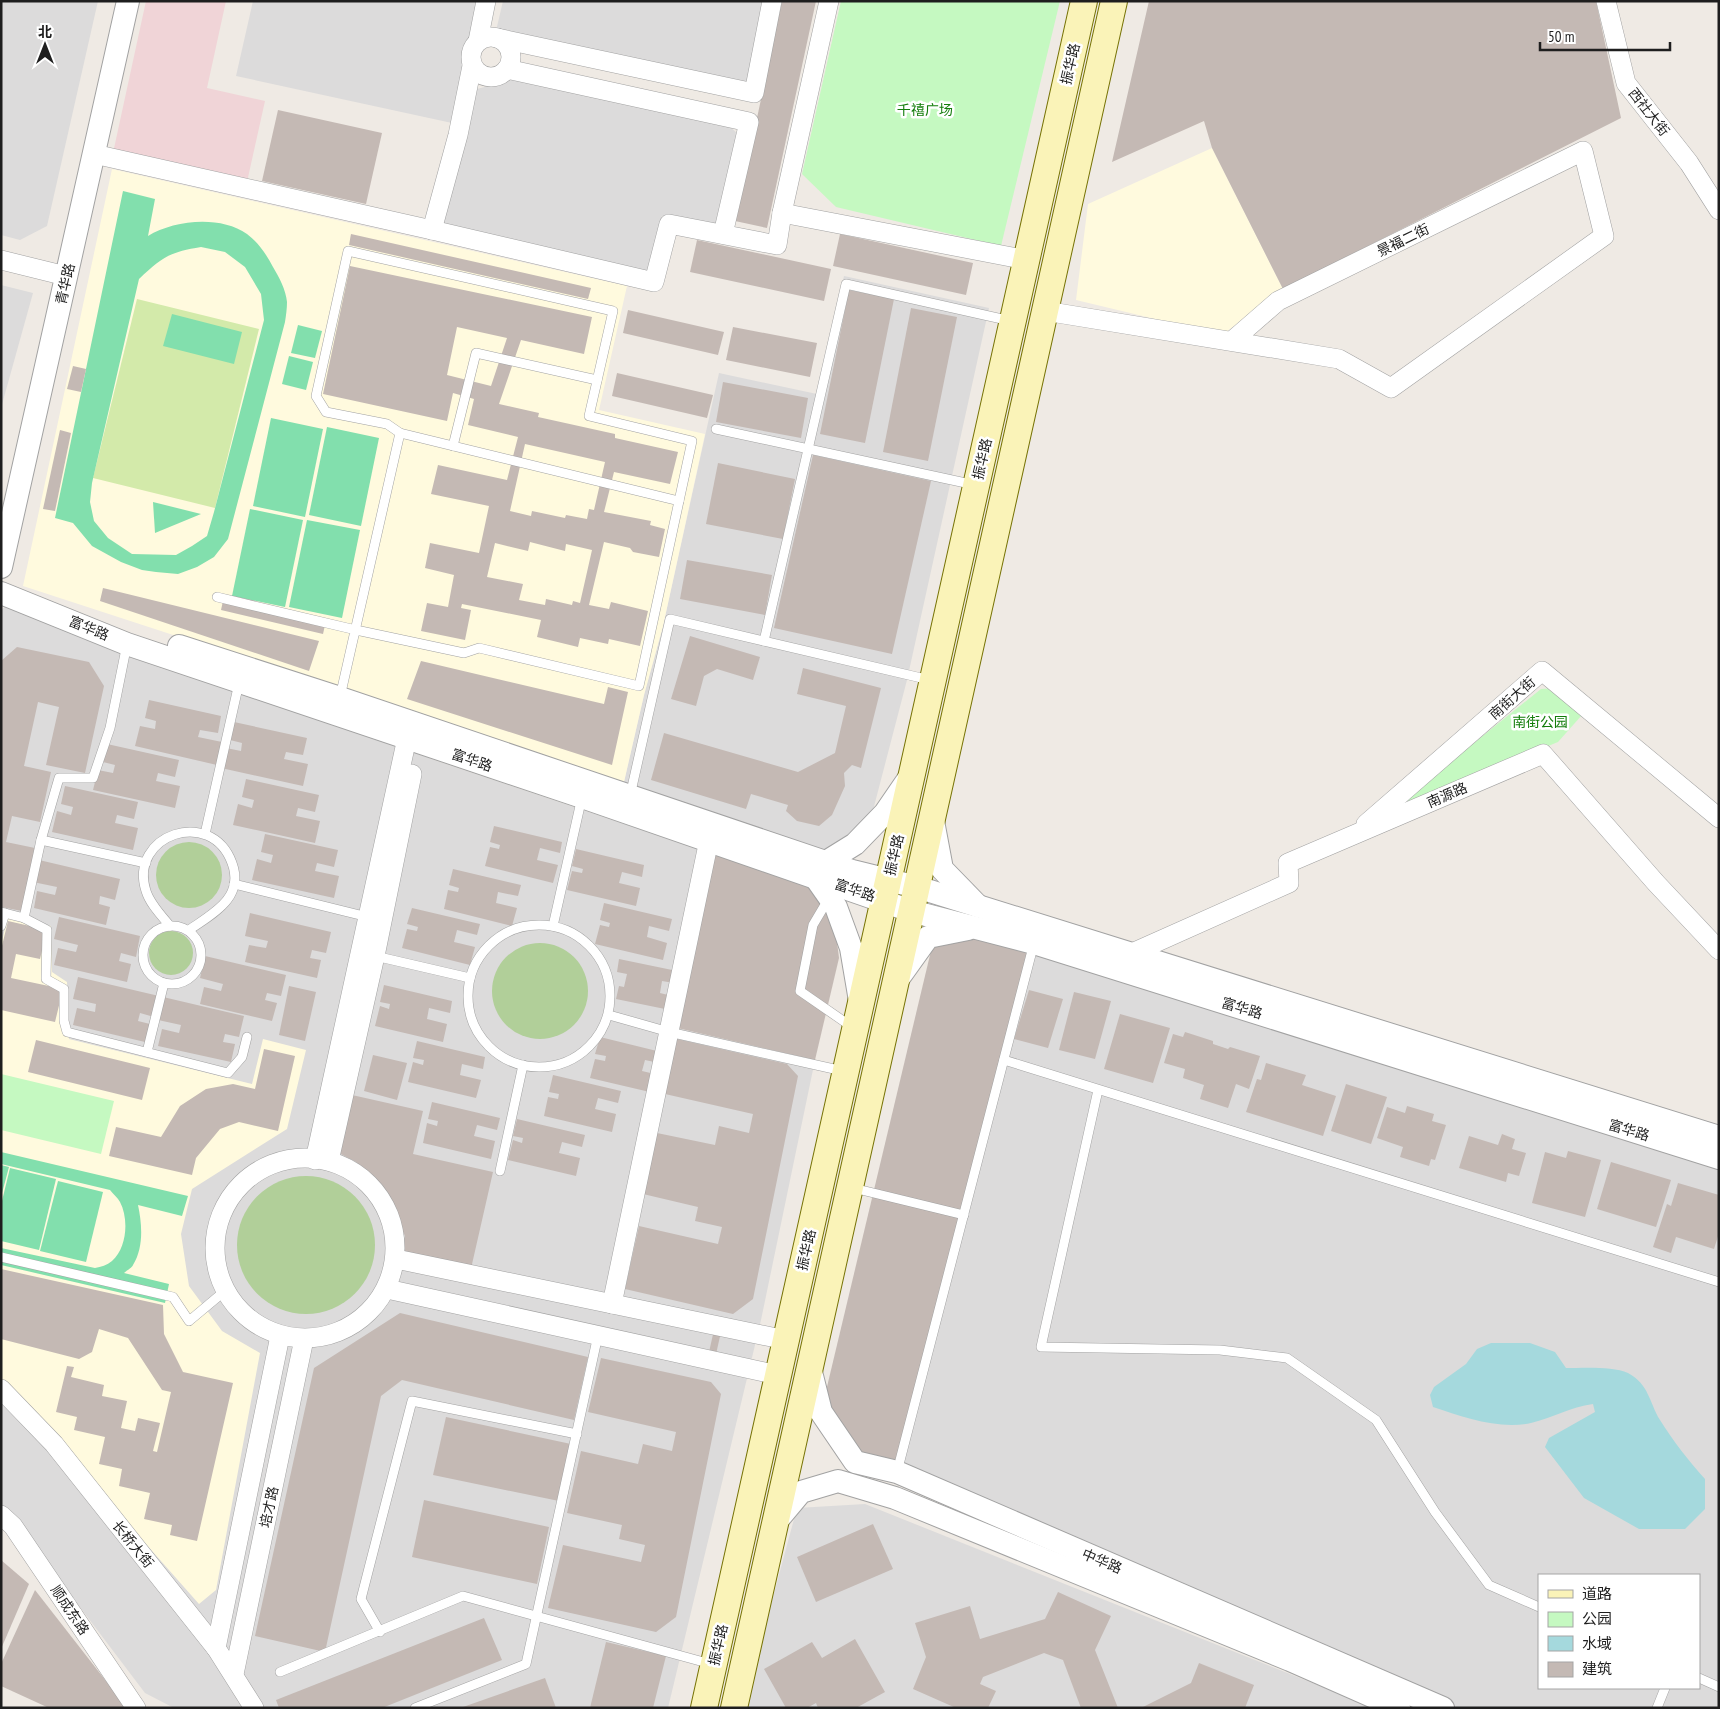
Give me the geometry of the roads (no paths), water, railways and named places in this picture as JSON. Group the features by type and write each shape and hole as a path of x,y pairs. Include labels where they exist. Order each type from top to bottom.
{"main road":[{"name":"振华路","path":"704,1708 1084,1"},
{"path":"734,1708 1114,1"}],"street":[{"name":"青华路","path":"1,567 128,1"},
{"path":"478,41 486,1"},
{"path":"723,234 749,122 772,1"},
{"path":"94,154 654,282 669,224 777,245 782,213 830,1"},
{"name":"西社大街","path":"1606,1 1626,83 1688,163 1719,210"},
{"path":"432,230 458,135 472,66 471,52 473,46 484,38 497,38 754,93"},
{"path":"472,66 482,76 489,77 502,74 507,69 510,64 510,51 503,40 497,38"},
{"path":"507,69 749,122"},
{"name":"景福二街","path":"1584,151 1604,236 1391,388 1339,359 1232,341 1278,301 1584,151"},
{"path":"782,213 1027,260"},
{"path":"1,260 66,276"},
{"path":"1045,311 1232,341"},
{"name":"富华路","path":"1,592 127,644 239,682 709,840 820,869"},
{"name":"富华路","path":"1,592 20,594 340,698 630,796 820,869 886,891 977,917 1130,954 1719,1137"},
{"name":"南街大街","path":"1352,835 1542,671 1719,818"},
{"path":"322,1160 368,918 413,740"},
{"path":"322,1160 375,956 413,740"},
{"name":"南源路","path":"1130,954 1289,883 1288,863 1543,754 1656,883 1719,950"},
{"path":"860,1004 851,948 836,907 829,898 820,869 855,844 885,814 912,773"},
{"path":"896,982 928,936 977,917 942,869 932,818"},
{"path":"612,1304 709,840"},
{"name":"富华路","path":"977,917 1034,943 1719,1158"},
{"path":"298,1158 322,1160 353,1171 373,1188 387,1209 395,1233 396,1259 387,1289 368,1314 342,1332 304,1339 280,1336 252,1322 230,1299 217,1271 214,1240 223,1209 241,1184 267,1166 298,1158"},
{"path":"396,1259 786,1340"},
{"path":"387,1289 778,1374"},
{"name":"培才路","path":"216,1648 280,1336"},
{"name":"培才路","path":"234,1674 304,1339"},
{"name":"中华路","path":"810,1368 821,1412 855,1462 897,1472 1442,1708"},
{"name":"长桥大街","path":"1,1389 54,1444 216,1648 254,1708"},
{"name":"中华路","path":"775,1523 801,1492 838,1482 854,1485 895,1498 1290,1660 1399,1708"},
{"name":"顺成东路","path":"1,1515 13,1526 136,1708"}],"lane":[{"path":"217,597 356,630 464,652 479,648 639,686 692,441 589,416 613,311 348,252 316,396 326,412 387,424 400,433 679,500"},
{"path":"764,641 846,284 1013,321"},
{"path":"452,446 476,354 598,380"},
{"path":"716,429 977,485"},
{"path":"340,698 400,433"},
{"path":"630,796 670,619 933,680"},
{"path":"24,918 41,840 59,778 93,778 110,728 127,644"},
{"path":"205,834 239,682"},
{"path":"553,926 582,797"},
{"path":"170,926 153,904 146,891 144,877 146,863 152,850 169,836 190,831 205,834 219,842 229,854 234,869 234,884 229,899 219,911 189,930"},
{"path":"41,840 146,863"},
{"path":"234,884 368,918"},
{"path":"829,898 813,925 800,991 855,1030"},
{"path":"1,926 3,912 24,918 47,930 46,979 64,989 64,1021 67,1032 228,1073 242,1057 247,1036"},
{"path":"532,925 553,926 575,934 593,949 606,969 611,991 609,1014 600,1034 585,1051 566,1062 545,1067 523,1065 502,1057 496,1052 485,1042 473,1023 468,1001 470,978 479,959 493,942 511,931 532,925"},
{"path":"180,926 189,930 196,937 200,946 202,956 200,966 187,980 178,984 158,982 150,976 142,959 142,949 146,940 160,928 180,926"},
{"path":"897,1472 1034,943"},
{"path":"375,956 470,978"},
{"path":"147,1052 164,983"},
{"path":"609,1014 669,1032 846,1072"},
{"path":"1004,1060 1719,1282"},
{"path":"500,1171 523,1065"},
{"path":"1098,1090 1041,1347 1220,1350 1287,1358 1376,1420 1435,1512 1490,1586 1538,1607"},
{"path":"850,1188 964,1215"},
{"path":"1,1257 173,1297 189,1321 226,1290"},
{"path":"415,1708 526,1664 598,1335"},
{"path":"380,1632 361,1599 412,1401 577,1434"},
{"path":"280,1672 463,1596 714,1664"},
{"path":"1700,1678 1719,1687"},
{"path":"1657,1708 1664,1689"}],"water":[{"path":"1491,1343 1530,1343 1555,1352 1566,1368 1614,1369 1635,1377 1648,1394 1656,1413 1670,1436 1705,1479 1705,1509 1685,1529 1639,1529 1584,1498 1545,1447 1549,1438 1595,1412 1593,1404 1539,1421 1519,1425 1494,1424 1456,1415 1433,1407 1430,1395 1434,1387 1466,1364 1477,1349"}],"park label":[{"name":"千禧广场","path":"925,110"},
{"name":"南街公园","path":"1540,722"}]}
